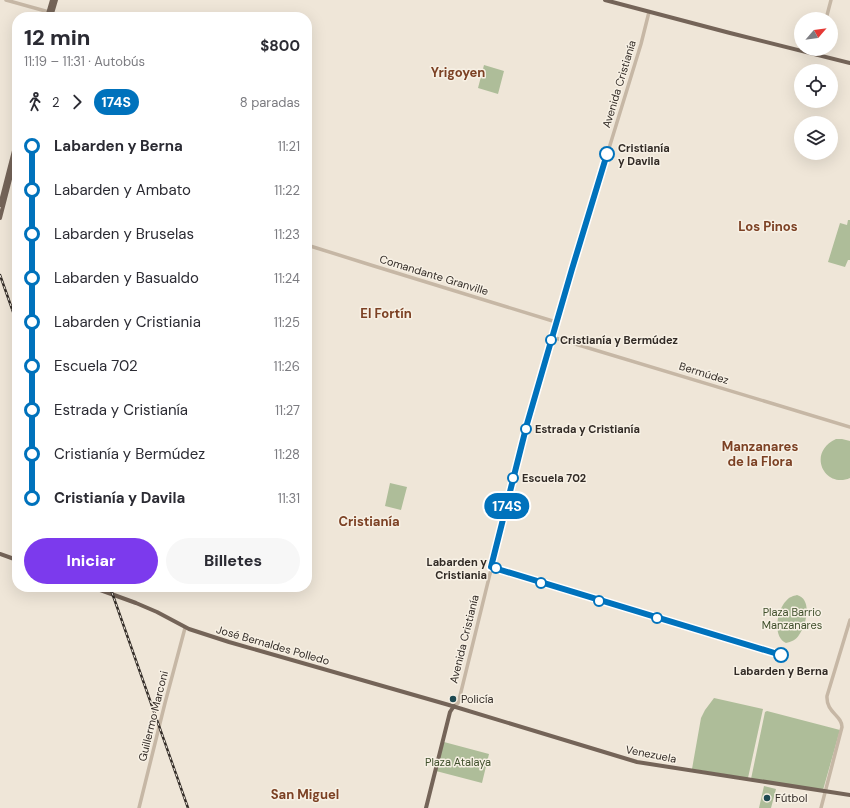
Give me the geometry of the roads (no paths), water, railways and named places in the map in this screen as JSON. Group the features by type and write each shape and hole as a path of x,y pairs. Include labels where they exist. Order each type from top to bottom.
{"main road":[{"path":"49,12 52,0"},
{"path":"52,12 56,0"},
{"path":"605,0 794,49"},
{"path":"821,56 850,63"},
{"path":"0,205 12,158"},
{"path":"0,218 12,171"},
{"path":"0,554 12,558"},
{"name":"José Bernaldes Polledo","path":"106,592 157,612 185,628 454,706"},
{"name":"Venezuela","path":"454,706 637,762 850,795"},
{"name":"Avenida Cristianía","path":"426,808 450,712 454,706"}],"street":[{"path":"6,0 49,12"},
{"path":"828,12 831,0"},
{"name":"Avenida Cristianía","path":"454,706 459,700 519,454 552,336 641,44 649,12"},
{"name":"Comandante Granville","path":"312,246 556,322"},
{"name":"Bermúdez","path":"552,336 850,427"},
{"path":"821,808 842,724 829,707 827,698 850,620"},
{"name":"Guillermo Marconi","path":"139,808 185,628"}],"railway":[{"path":"0,275 12,309"},
{"path":"112,592 188,808"}],"place":[{"name":"Cristianía y Davila","path":"607,154"},
{"name":"Cristianía y Bermúdez","path":"551,340"},
{"name":"Estrada y Cristianía","path":"526,429"},
{"name":"Escuela 702","path":"513,478"},
{"name":"Labarden y Cristiania","path":"496,568"},
{"name":"Labarden y Berna","path":"781,655"},
{"name":"Policía","path":"453,699"},
{"name":"Fútbol","path":"767,798"}],"district":[{"name":"Yrigoyen","path":"458,72"},
{"name":"Los Pinos","path":"768,226"},
{"name":"El Fortín","path":"386,313"},
{"name":"Manzanares de la Flora","path":"760,454"},
{"name":"Cristianía","path":"369,521"},
{"name":"San Miguel","path":"305,794"}],"park label":[{"name":"Plaza Barrio Manzanares","path":"792,618"},
{"name":"Plaza Atalaya","path":"458,762"}]}
